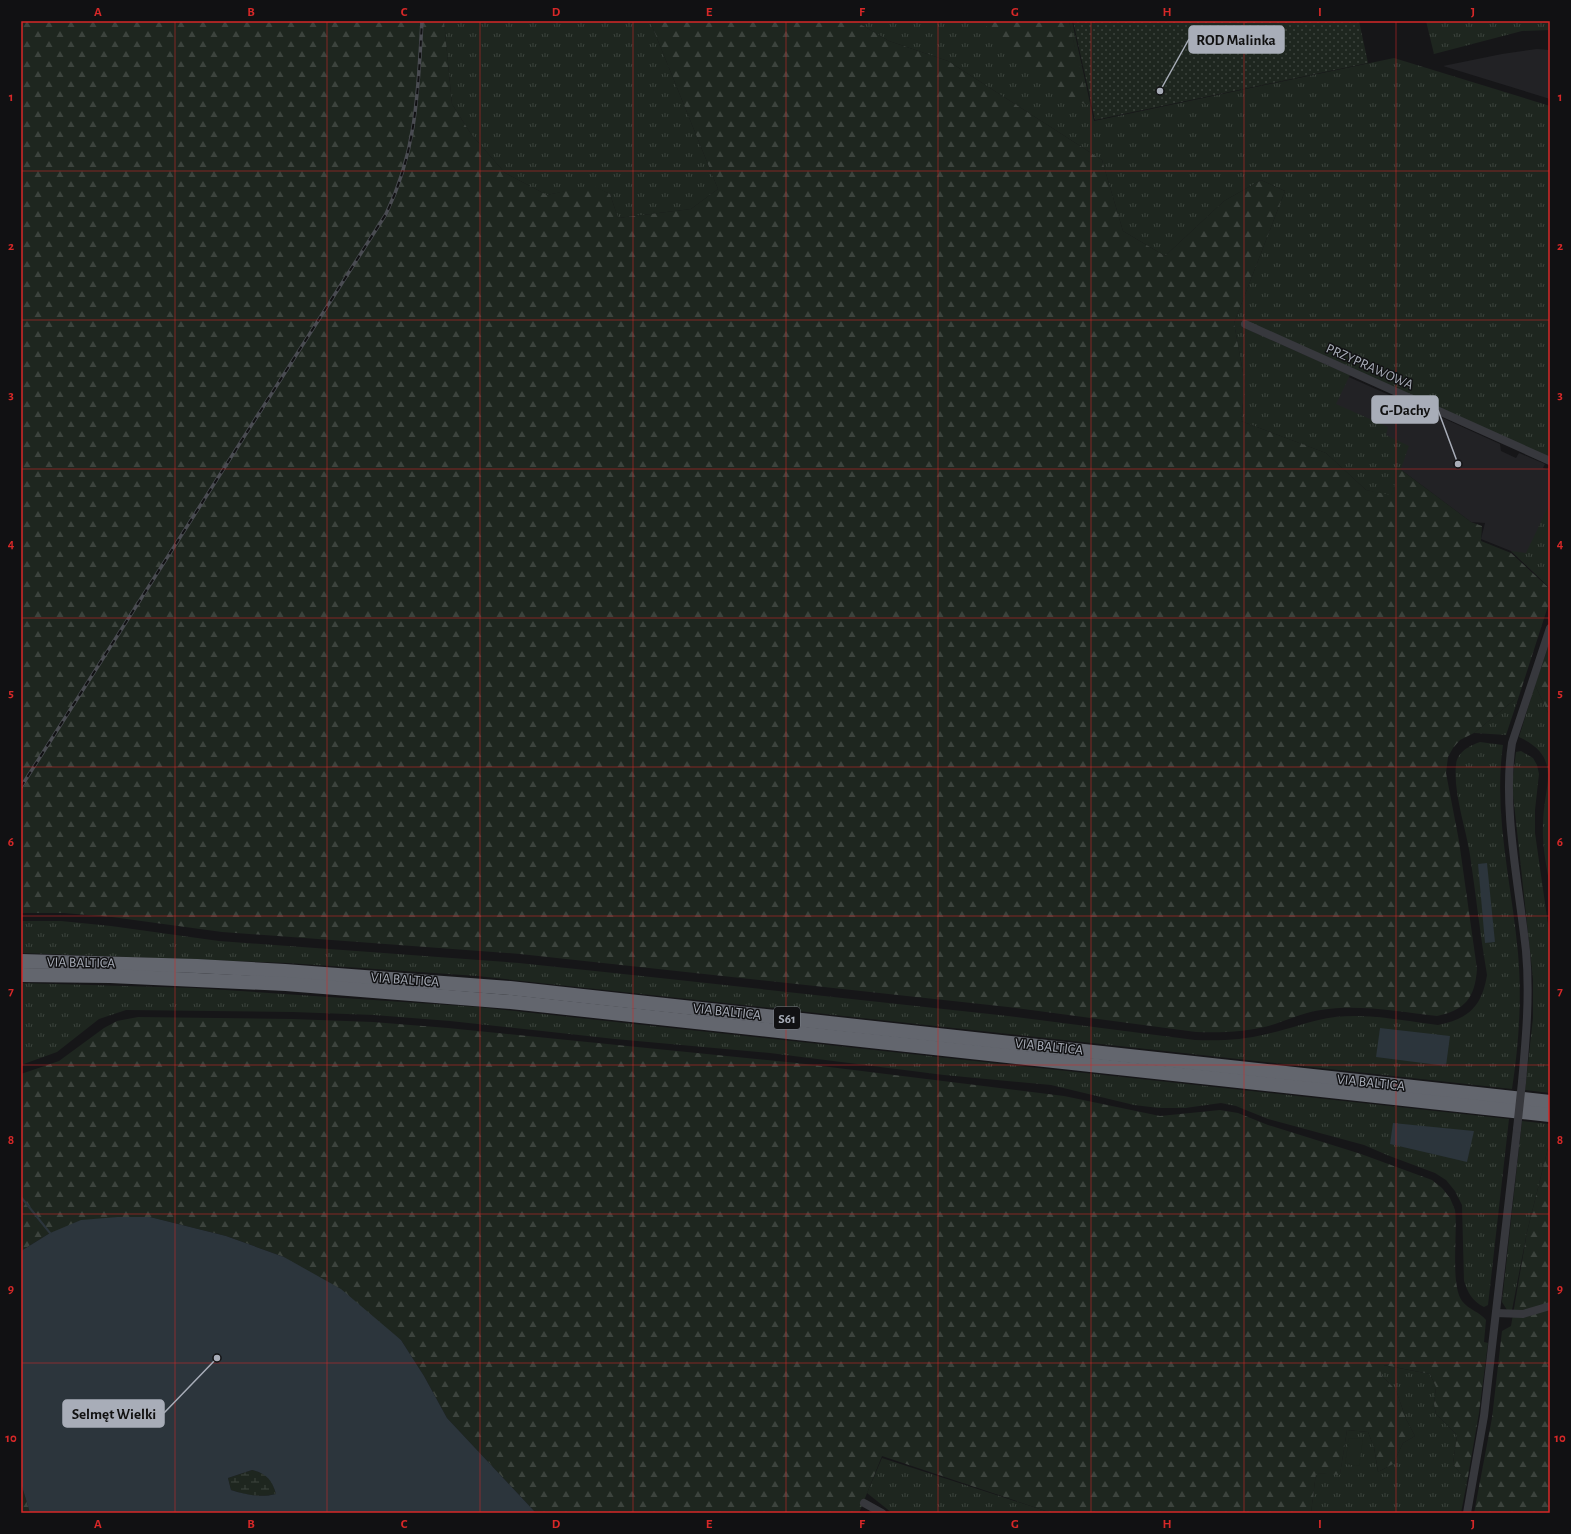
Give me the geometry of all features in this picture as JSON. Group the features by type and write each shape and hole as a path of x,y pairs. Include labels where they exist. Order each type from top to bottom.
{"highway":[{"name":"VIA BALTICA","path":"21,961 197,966 510,988 1550,1102"},
{"name":"VIA BALTICA","path":"21,974 110,976 286,984 511,1002 1550,1115"}],"street":[{"name":"PRZYPRAWOWA","path":"1244,324 1550,461"},
{"path":"1467,1513 1484,1416 1528,1019 1528,984 1510,814 1508,784 1509,762 1512,743 1550,628"},
{"path":"1496,1313 1523,1314 1550,1306"},
{"path":"864,1503 882,1513"}],"shaded area":[{"path":"1537,49 1550,50 1550,99 1443,66 1502,54"},
{"path":"1342,374 1405,402 1407,409 1422,416 1425,410 1500,444 1501,451 1516,458 1519,453 1545,464 1543,468 1550,470 1550,588 1511,551 1481,539 1485,523 1471,522 1400,469 1325,449"},
{"path":"1487,863 1495,942 1485,943 1478,864"},
{"path":"1380,1028 1450,1036 1446,1066 1376,1057"},
{"path":"1393,1123 1474,1131 1467,1162 1390,1144"},
{"path":"117,1217 150,1217 226,1236 284,1257 341,1289 401,1340 424,1376 447,1418 536,1513 30,1513 21,1483 21,1251 50,1233 81,1220","holes":["252,1470 262,1473 268,1478 271,1481 276,1494 264,1496 231,1490 228,1478"]}],"green space":[{"path":"21,21 444,21 452,104 471,134 505,173 547,195 592,185 610,194 618,218 691,209 718,189 650,21 855,21 889,41 948,61 1102,160 1123,231 1165,256 1224,201 1261,180 1285,191 1234,323 1245,384 1241,421 1326,453 1366,490 1391,495 1400,469 1471,522 1482,526 1481,541 1511,553 1550,589 1550,600 1519,696 1474,733 1460,740 1448,757 1446,773 1459,841 1477,969 1474,988 1467,1001 1455,1010 1437,1016 1379,1009 1335,1008 1309,1012 1275,1024 1255,1029 1226,1032 1196,1032 1008,1007 520,954 222,932 112,917 64,913 21,913"},
{"path":"444,21 650,21 718,189 691,209 618,218 610,194 592,186 547,195 505,173 471,134 452,104"},
{"path":"855,21 981,21 1087,105 1069,21 1072,21 1094,121 1394,58 1550,106 1550,458 1244,321 1242,327 1350,375 1336,404 1388,427 1386,435 1409,446 1391,496 1366,490 1326,453 1241,421 1245,384 1234,323 1285,191 1261,180 1224,201 1165,256 1123,231 1102,160 948,61 889,41"},
{"path":"981,21 1069,21 1088,105 1056,94"},
{"path":"1073,21 1359,21 1368,63 1095,120"},
{"path":"1426,21 1550,21 1550,30 1522,31 1434,54"},
{"path":"1550,503 1550,588 1511,551 1526,553"},
{"path":"1550,641 1550,717 1535,685"},
{"path":"1535,685 1550,717 1550,886 1543,840 1548,774 1546,764 1542,754 1533,745 1519,737"},
{"path":"1519,696 1506,735 1474,733"},
{"path":"1480,742 1503,745 1500,797 1504,849 1518,953 1520,987 1518,1038 1512,1089 477,976 288,963 21,953 21,921 61,921 111,926 219,941 519,963 1008,1016 1195,1040 1249,1038 1318,1020 1348,1016 1387,1018 1438,1025 1458,1019 1466,1015 1472,1009 1482,995 1487,975 1470,855 1456,787 1456,765 1459,756 1464,750"},
{"path":"1521,751 1533,758 1537,765 1539,774 1535,810 1535,833 1550,938 1550,1093 1525,1090 1533,1018 1533,979 1512,785 1516,752"},
{"path":"21,983 195,988 478,1007 1509,1119 1488,1305 1484,1307 1473,1299 1464,1281 1462,1205 1455,1191 1446,1180 1435,1173 1364,1145 1268,1119 1236,1106 1221,1103 1185,1108 1159,1108 1134,1105 1051,1085 944,1075 770,1053 615,1039 450,1021 374,1015 293,1012 126,1010 99,1019 57,1052 21,1065"},
{"path":"138,1017 292,1019 373,1022 448,1028 797,1063 1064,1096 1160,1116 1220,1110 1238,1113 1268,1125 1361,1154 1432,1180 1442,1188 1450,1198 1455,1210 1455,1271 1458,1293 1465,1304 1486,1320 1484,1342 1488,1343 1479,1413 1467,1482 1453,1464 1457,1435 1436,1414 1434,1404 1436,1387 1430,1374 1384,1365 1381,1375 1396,1390 1406,1419 1415,1436 1403,1443 1393,1464 1378,1472 1374,1447 1368,1432 1347,1430 1340,1475 1316,1473 1311,1513 1052,1513 882,1456 859,1513 536,1513 447,1418 424,1376 401,1340 284,1257 226,1236 150,1217 117,1217 50,1233 21,1251 21,1074 59,1061 104,1028 117,1021"},
{"path":"1522,1121 1550,1124 1550,1148 1548,1148 1527,1232 1512,1310 1507,1310 1502,1302"},
{"path":"1548,1148 1550,1148 1550,1513 1474,1513 1492,1418 1502,1331 1511,1326 1527,1232"},
{"path":"1383,1365 1430,1374 1436,1387 1434,1404 1436,1414 1457,1435 1453,1464 1467,1482 1461,1513 1311,1513 1316,1473 1340,1474 1347,1430 1368,1432 1374,1447 1378,1472 1393,1464 1403,1443 1415,1436 1406,1419 1396,1390 1381,1375"},
{"path":"1349,1438 1363,1439 1359,1466 1345,1464"},
{"path":"882,1458 1052,1513 892,1513 867,1493"},
{"path":"252,1470 266,1476 271,1481 276,1494 264,1496 231,1490 228,1478"},
{"path":"21,1483 30,1513 21,1513"}],"waterway":[{"path":"21,1197 50,1233"}],"railway":[{"path":"21,787 386,214 404,167 410,143 417,96 422,21"}],"place":[{"name":"ROD Malinka","path":"1160,91"},
{"name":"G-Dachy","path":"1458,464"},
{"name":"Selmęt Wielki","path":"217,1358"}]}
